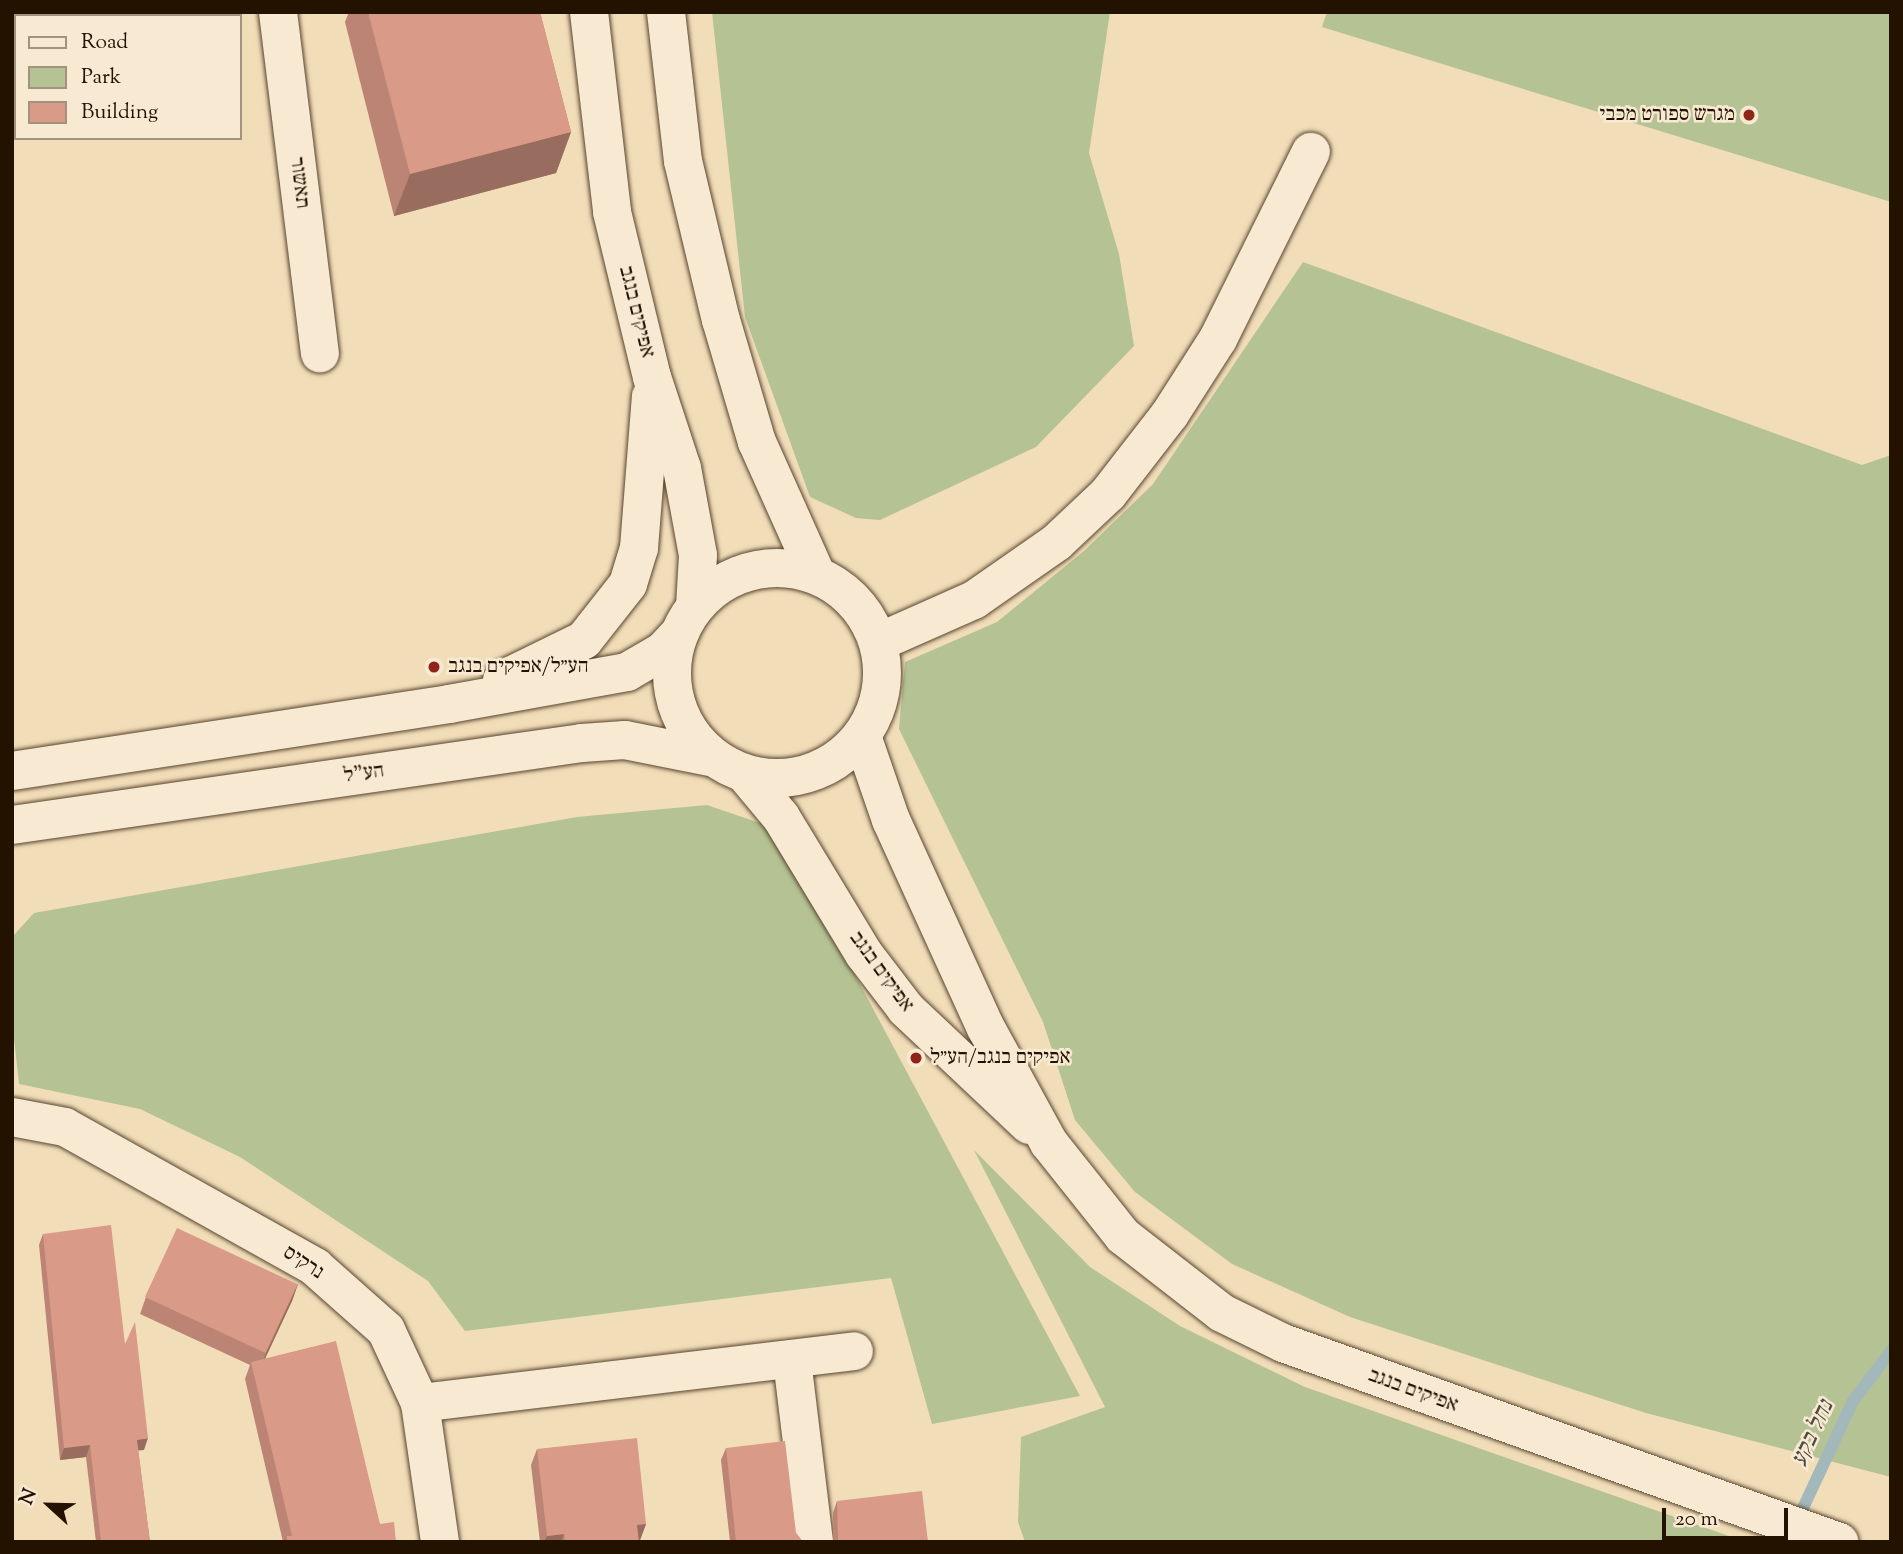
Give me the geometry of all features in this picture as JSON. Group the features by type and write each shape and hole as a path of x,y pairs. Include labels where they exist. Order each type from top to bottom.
{"street":[{"name":"תאשור","path":"278,12 320,353"},
{"name":"אפיקים בנגב","path":"589,12 612,212 652,377 682,468 698,555 687,620"},
{"path":"666,12 683,161 721,320 757,442 816,575"},
{"path":"879,642 974,600 1057,542 1108,494 1170,414 1218,339 1311,152"},
{"path":"449,704 584,640 628,584 639,548 652,377"},
{"path":"12,771 449,704 627,672 663,651 687,620 719,584 750,570 784,567 816,575 844,590 865,614 879,642 883,675 878,707 862,736 839,759 810,774 777,779 729,766 690,734 675,702 672,667 687,620"},
{"name":"אפיקים בנגב","path":"862,736 891,820 946,945 1049,1143"},
{"name":"הע\"ל","path":"12,825 582,743 625,740 729,766"},
{"name":"אפיקים בנגב","path":"729,766 781,817 864,954 906,1009 971,1074 1049,1143 1123,1236 1222,1313 1348,1367 1740,1509 1837,1541"},
{"name":"נרקיס","path":"12,1117 65,1127 314,1267 387,1330 421,1403 440,1542"},
{"path":"421,1403 854,1351"},
{"path":"792,1360 814,1542"}],"green space":[{"path":"712,12 1110,12 1089,153 1119,254 1134,346 1036,447 880,520 856,518 810,497 745,317"},
{"name":"מגרש ספורט מכבי","path":"1327,12 1891,12 1891,202 1322,27"},
{"path":"1303,262 1862,465 1891,455 1891,1477 1646,1413 1350,1317 1232,1264 1135,1192 1075,1120 1043,1022 899,729 905,662 997,622 1084,551 1153,484"},
{"path":"707,805 768,826 808,887 1080,1396 932,1424 891,1278 465,1331 428,1281 240,1157 140,1109 19,1084 12,1019 12,937 34,913 577,817"},
{"path":"974,1150 1090,1267 1180,1326 1305,1387 1746,1542 1025,1542 1018,1522 1021,1437 1105,1407"}],"building":[{"path":"368,12 540,12 571,132 410,174"},
{"path":"111,1225 125,1344 135,1322 148,1438 137,1440 150,1542 101,1542 90,1445 64,1448 43,1234"},
{"path":"177,1228 298,1284 265,1353 145,1297"},
{"path":"336,1341 380,1524 394,1522 396,1542 287,1542 287,1536 292,1536 251,1362"},
{"path":"637,1438 646,1524 637,1525 639,1542 565,1542 564,1534 547,1536 537,1449"},
{"path":"785,1441 796,1533 803,1542 736,1542 726,1448"},
{"path":"922,1491 928,1542 835,1542 838,1540 837,1501"}],"waterway":[{"name":"נחל בקע","path":"1797,1521 1853,1401 1891,1351"}],"place":[{"name":"מגרש ספורט מכבי","path":"1749,115"},
{"name":"הע״ל/אפיקים בנגב","path":"434,667"},
{"name":"אפיקים בנגב/הע״ל","path":"916,1058"}]}
